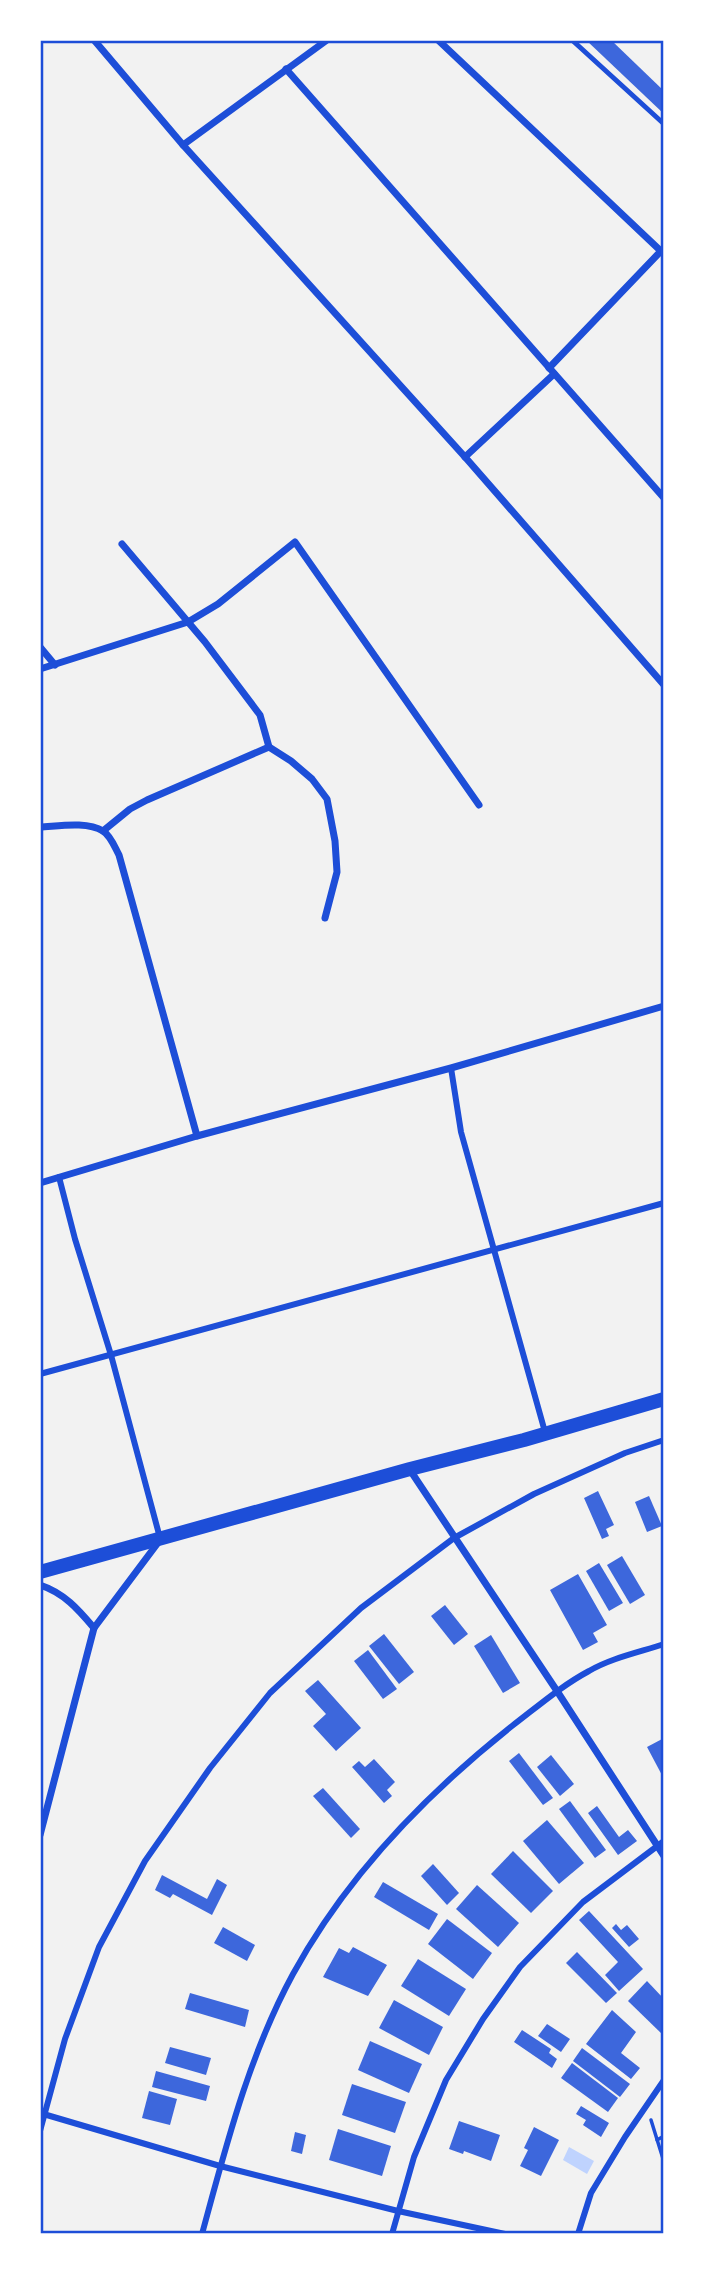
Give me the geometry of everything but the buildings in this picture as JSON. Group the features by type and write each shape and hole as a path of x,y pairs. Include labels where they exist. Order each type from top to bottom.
{"main road":[{"path":"40,1572 664,1399"}],"street":[{"path":"94,40 183,145 465,457 664,685"},
{"path":"183,145 327,40"},
{"path":"438,40 662,253 552,371 465,457"},
{"path":"286,69 664,498"},
{"path":"40,669 188,622 218,604 295,542 479,805"},
{"path":"122,544 205,642 260,715 269,747 312,779 327,799 335,841 337,872 325,918"},
{"path":"40,647 55,665"},
{"path":"103,831 130,809 269,747"},
{"path":"40,827 85,826 103,831 119,855 197,1136"},
{"path":"40,1183 197,1136 451,1068 664,1006"},
{"path":"451,1068 461,1132 545,1434"},
{"path":"40,1835 94,1628 160,1540 111,1355 59,1177"},
{"path":"40,1374 664,1203"},
{"path":"40,2131 65,2039 99,1947 145,1861 210,1768 270,1693 361,1608 454,1538 534,1494 625,1452 664,1440"},
{"path":"410,1469 660,1843 664,1856"},
{"path":"40,1585 75,1604 94,1628"},
{"path":"202,2234 220,2166 258,2050 293,1974 337,1904 390,1836 485,1748 557,1691 592,1669 664,1644"},
{"path":"392,2234 414,2157 446,2080 483,2018 520,1967 583,1902 660,1843"},
{"path":"578,2234 591,2193 664,2080"},
{"path":"43,2114 220,2166 398,2211 505,2234"}],"lane":[{"path":"572,40 664,124"}],"path":[{"path":"647,2104 664,2162"},
{"path":"657,2140 664,2136"}],"water":[{"path":"569,2147 594,2161 587,2174 563,2160"}]}
